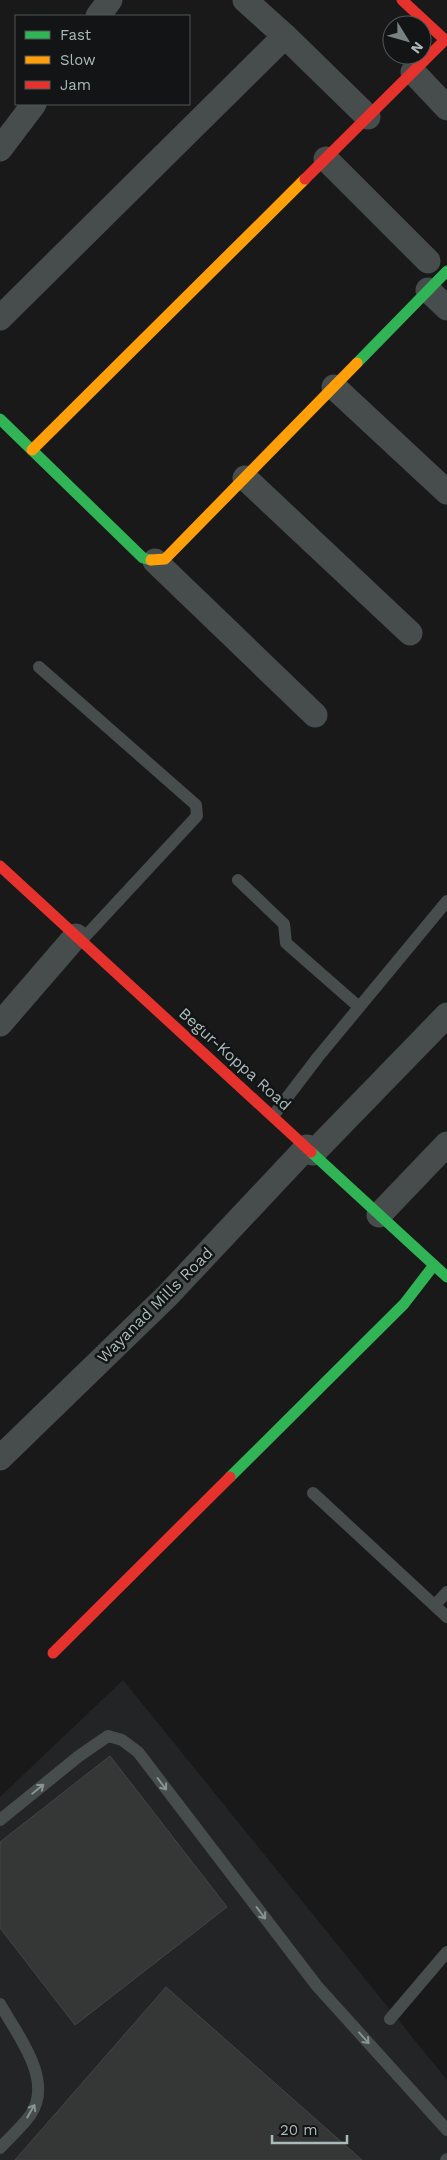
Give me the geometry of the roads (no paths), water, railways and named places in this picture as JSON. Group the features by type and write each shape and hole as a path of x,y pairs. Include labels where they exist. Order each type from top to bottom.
{"street":[{"path":"99,15 110,0"},
{"path":"245,0 368,117"},
{"path":"32,450 446,39 402,0"},
{"path":"0,318 285,36"},
{"path":"413,72 447,108"},
{"path":"0,149 33,105"},
{"path":"0,419 144,558 154,561 165,559 428,290 438,266 326,159"},
{"path":"428,290 447,308"},
{"path":"334,387 447,492"},
{"path":"245,478 410,633"},
{"path":"154,561 315,715"},
{"name":"Begur-Koppa Road","path":"0,866 379,1215 442,1268"},
{"path":"0,1024 79,938"},
{"name":"Wayanad Mills Road","path":"0,1458 168,1295 310,1150 447,1015"},
{"path":"379,1215 447,1144"},
{"path":"53,1653 442,1268"}],"lane":[{"path":"39,667 196,804 197,816 79,938"},
{"path":"238,880 284,924 286,943 359,1007"},
{"path":"273,1116 359,1007 447,901"},
{"path":"313,1492 447,1617"},
{"path":"435,1605 447,1592"},
{"path":"0,1820 108,1736 122,1740 138,1752 317,1986 447,2130"},
{"path":"390,2019 447,1952"},
{"path":"0,2004 32,2062 38,2081 38,2097 32,2113 0,2148"}]}
